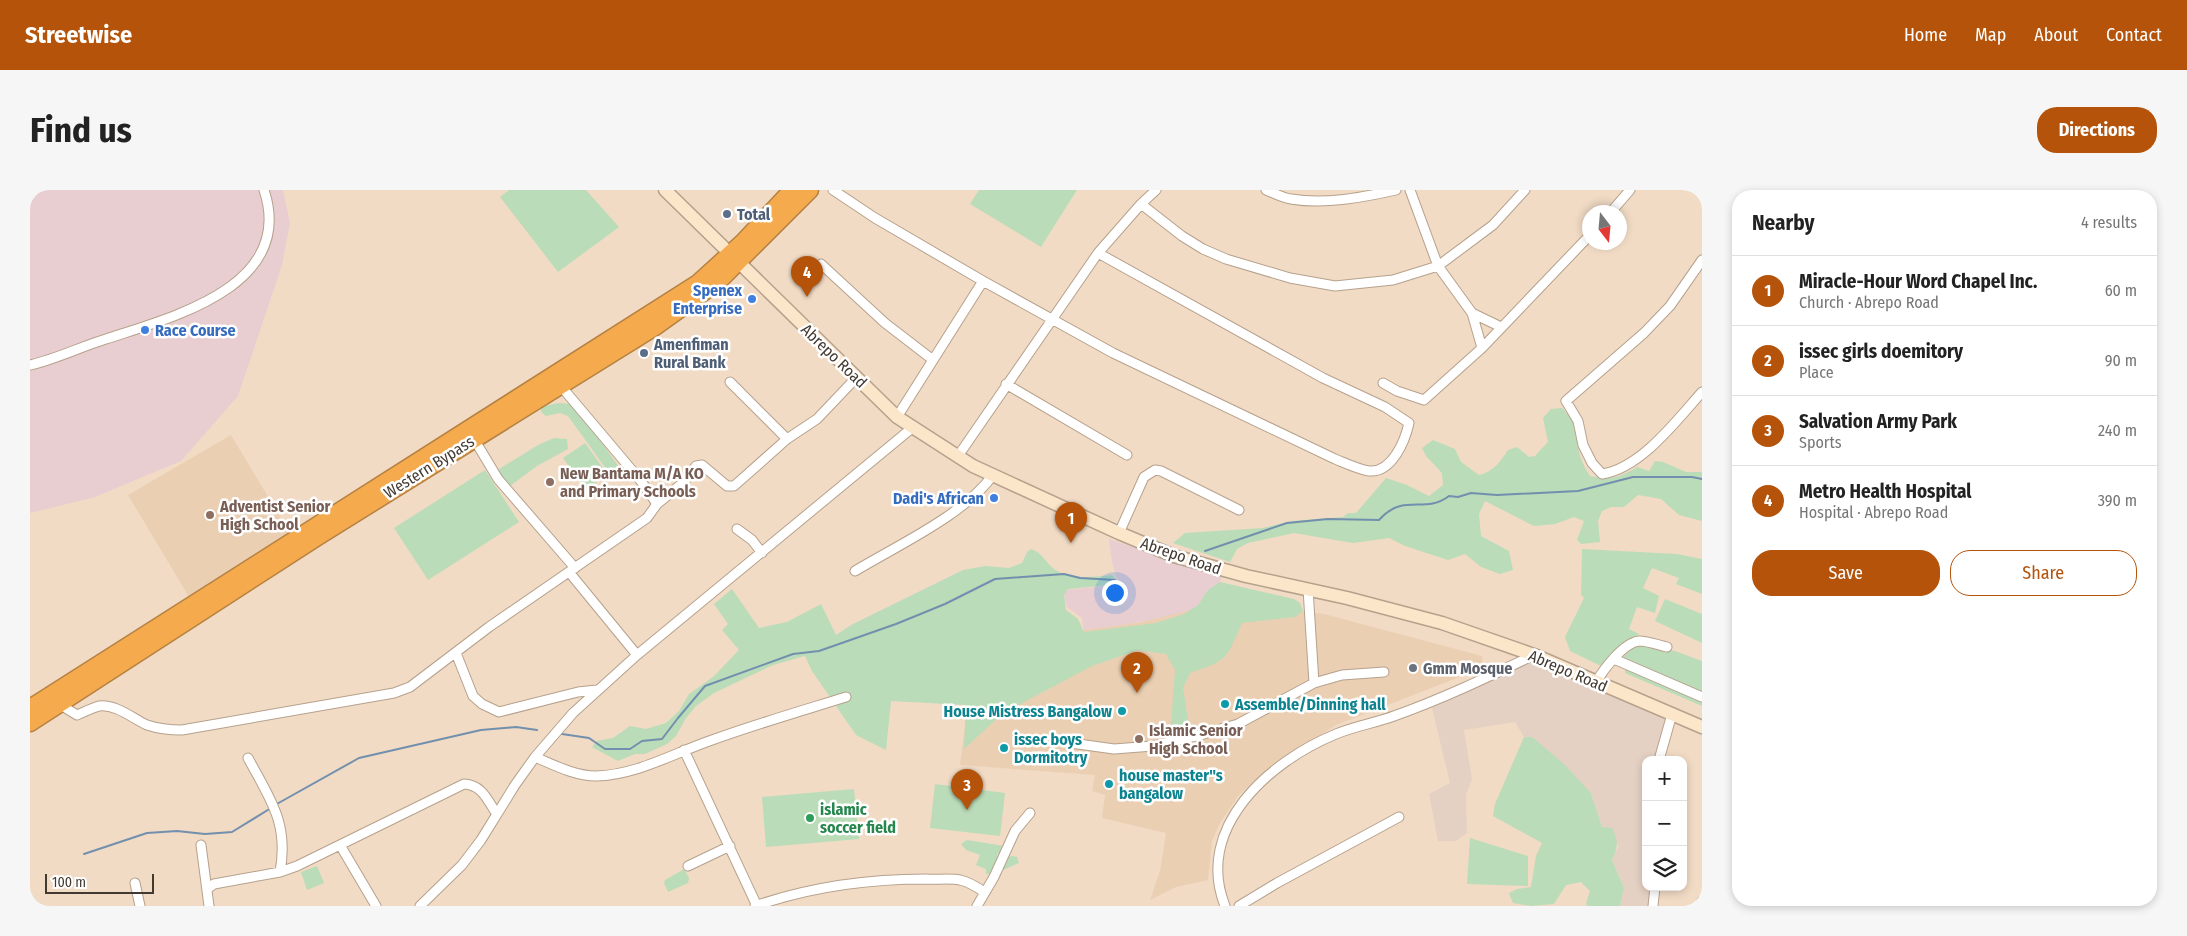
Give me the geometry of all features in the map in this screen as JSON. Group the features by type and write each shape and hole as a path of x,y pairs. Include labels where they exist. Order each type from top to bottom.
{"highway":[{"name":"Western Bypass","path":"30,723 682,308 718,282 736,257 792,190"},
{"name":"Western Bypass","path":"30,708 664,306 736,257 810,190"}],"main road":[{"name":"Abrepo Road","path":"665,190 736,257 897,417 958,456 993,475 1119,534 1174,556 1213,568 1308,589 1442,623 1534,655 1623,695 1702,727"}],"street":[{"path":"30,365 48,361 90,344 191,310 226,290 250,271 263,251 269,231 270,208 264,190"},
{"path":"833,190 875,218 983,281 1053,318 1113,353 1335,459 1369,471 1380,470 1389,464 1404,441 1409,423 1385,407 1323,378 1098,253"},
{"path":"958,456 1098,253 1141,204 1156,190"},
{"path":"1266,190 1290,199 1317,200 1377,194 1396,190"},
{"path":"1410,190 1438,266 1472,313 1482,348"},
{"path":"1141,204 1182,236 1203,249 1226,259 1290,278 1335,286 1393,280 1438,266 1493,225 1525,190"},
{"path":"1617,205 1630,190"},
{"path":"1383,382 1397,390 1424,400 1482,348 1582,243"},
{"path":"1702,260 1670,306 1566,401 1578,422 1583,444 1592,462 1602,474 1610,473 1639,457 1671,427 1702,392"},
{"path":"821,264 886,323 933,360"},
{"path":"897,417 983,281"},
{"path":"1472,313 1501,327"},
{"path":"59,704 77,714 100,706 120,710 150,726 167,730 182,730 394,693 410,687 489,627 648,518 658,504 684,482 696,466 702,465 727,486 734,486 787,439 818,419 856,378"},
{"path":"730,382 787,439"},
{"path":"1006,384 1127,455"},
{"path":"560,385 658,504"},
{"path":"420,906 462,865 482,840 496,813 535,757 573,713 637,655 912,428"},
{"path":"474,439 498,479 572,570 637,655"},
{"path":"1119,534 1144,477 1155,470 1161,470 1239,510"},
{"path":"855,571 953,512 972,498 993,475"},
{"path":"737,529 752,540 762,553"},
{"path":"1308,589 1314,682"},
{"path":"1596,682 1614,659 1631,643 1639,641 1667,647"},
{"path":"456,653 473,696 482,704 499,712 578,692 597,690"},
{"path":"1225,906 1218,884 1217,866 1225,829 1240,806 1277,768 1294,755 1337,734 1394,716 1483,679 1534,655"},
{"path":"1614,659 1702,696"},
{"path":"1071,743 1114,749 1153,746 1238,724 1314,682 1342,675 1384,672"},
{"path":"535,757 575,773 594,776 614,775 633,770 712,739 846,697"},
{"path":"1660,756 1672,714"},
{"path":"684,750 730,846 756,906 800,892 853,883 909,879 959,880 973,884 984,892"},
{"path":"248,758 273,803 280,822 283,849 280,872"},
{"path":"207,890 214,884 280,872 310,860 464,784 474,784 480,788 496,813"},
{"path":"977,906 994,877 1015,831 1030,813"},
{"path":"1239,906 1286,878 1400,817"},
{"path":"340,845 376,906"},
{"path":"201,846 209,906"},
{"path":"688,866 730,846"},
{"path":"135,883 140,906"},
{"path":"1653,906 1655,891"},
{"path":"1700,906 1702,900"}],"shaded area":[{"name":"Race Course","path":"30,190 283,190 290,223 282,265 238,396 181,461 95,497 30,513"},
{"name":"Adventist Senior High School","path":"231,435 291,535 189,597 128,495"},
{"path":"1109,539 1222,577 1220,582 1208,590 1198,605 1184,614 1084,632 1082,618 1067,607 1063,590 1119,585 1112,562"},
{"name":"Islamic Senior High School","path":"1205,593 1294,604 1298,611 1324,614 1482,656 1483,668 1336,725 1268,769 1239,795 1220,823 1212,841 1208,880 1176,887 1150,900 1160,871 1166,833 1102,818 1105,795 1092,791 1095,775 960,765 974,654 1068,632 1137,623 1183,612 1198,607"},
{"path":"1529,660 1664,719 1663,737 1657,756 1642,756 1642,891 1650,891 1648,906 1620,906 1624,888 1612,859 1619,846 1602,827 1591,793 1532,737 1524,737 1515,722 1464,730 1472,779 1466,795 1467,833 1456,841 1438,841 1429,794 1450,783 1431,704"}],"green space":[{"path":"509,190 586,190 619,227 558,272 500,197"},
{"path":"979,190 1077,190 1041,247 970,204"},
{"path":"558,403 572,404 624,474 619,478 612,477 568,416 560,413 546,416 541,412 541,407"},
{"path":"1562,408 1577,425 1579,452 1590,476 1615,477 1637,467 1649,471 1655,461 1663,462 1686,472 1702,472 1702,521 1679,515 1661,499 1638,495 1624,507 1611,507 1602,511 1598,521 1600,542 1581,544 1577,540 1584,521 1574,517 1555,524 1534,526 1485,501 1479,514 1481,536 1509,551 1513,570 1500,574 1481,567 1465,554 1448,560 1405,546 1389,538 1353,543 1294,533 1248,543 1237,549 1230,562 1173,543 1185,533 1263,528 1292,521 1343,517 1348,513 1356,513 1386,478 1407,485 1429,496 1443,485 1442,473 1426,456 1422,448 1433,440 1455,449 1461,462 1479,475 1484,474 1499,462 1508,450 1517,447 1529,457 1535,456 1548,442 1543,418 1551,409"},
{"path":"554,438 567,439 568,449 537,466 506,489 494,481 491,474 538,445"},
{"path":"585,443 608,475 586,489 563,458"},
{"path":"485,470 519,522 428,580 394,528"},
{"path":"1031,549 1039,553 1054,569 1067,575 1082,577 1112,575 1117,581 1115,584 1110,585 1068,589 1064,595 1066,610 1078,619 1084,632 1156,623 1184,614 1198,605 1208,590 1220,582 1294,599 1300,603 1303,611 1295,617 1242,623 1225,657 1212,665 1190,673 1183,688 1189,726 1177,731 1171,724 1175,670 1166,654 1138,650 1092,666 1003,713 964,749 966,705 891,701 886,750 856,735 812,671 805,656 773,665 714,693 696,706 686,718 676,736 667,744 645,754 635,754 618,761 592,747 597,741 613,738 630,726 646,729 666,723 679,711 689,694 713,677 739,650 722,630 728,624 714,604 732,589 759,628 787,622 821,604 836,635 851,625 963,570 985,566 1009,568 1022,563 1027,552"},
{"path":"1582,549 1677,554 1702,559 1702,594 1676,584 1679,578 1652,568 1643,588 1659,596 1655,613 1637,607 1629,629 1639,634 1601,666 1570,651 1565,637 1584,598 1581,595"},
{"path":"1665,599 1702,614 1702,643 1655,621"},
{"path":"1637,644 1675,651 1702,661 1702,693 1621,659"},
{"path":"1633,669 1702,699 1702,706 1625,673 1625,670"},
{"path":"1524,737 1532,737 1564,764 1591,793 1602,827 1612,828 1617,844 1612,860 1624,888 1620,906 1588,906 1586,904 1590,891 1581,882 1566,885 1554,904 1531,906 1513,903 1509,893 1517,889 1531,887 1536,856 1542,843 1493,816 1495,804"},
{"path":"935,784 1005,793 1000,836 930,828"},
{"name":"islamic soccer field","path":"854,789 859,839 766,847 762,797"},
{"path":"1470,838 1528,856 1528,886 1467,884"},
{"path":"967,840 1004,846 1002,851 997,854 998,860 1012,856 1017,857 1019,863 994,874 986,874 986,869 976,865 980,855 966,850 961,844"},
{"path":"317,866 324,883 307,890 301,872"},
{"path":"684,869 689,878 688,883 668,892 664,883 665,880"}],"waterway":[{"path":"1205,551 1287,523 1328,519 1379,520 1397,507 1431,504 1449,496 1458,497 1471,493 1497,495 1578,491 1633,477 1692,477 1702,479"},
{"path":"562,734 589,738 605,749 630,749 642,741 662,739 705,686 793,654 819,651 896,624 945,604 995,579 1064,574 1080,578 1115,580"},
{"path":"275,805 359,758 481,730 516,727 537,730"},
{"path":"84,854 147,833 177,831 205,834 232,832 271,808"}],"place":[{"name":"Total","path":"727,214"},
{"name":"Metro Health Hospital","path":"807,297"},
{"name":"Spenex Enterprise","path":"752,299"},
{"name":"Race Course","path":"145,330"},
{"name":"Amenfiman Rural Bank","path":"644,353"},
{"name":"New Bantama M/A KO and Primary Schools","path":"550,482"},
{"name":"Dadi's African","path":"994,498"},
{"name":"Adventist Senior High School","path":"210,515"},
{"name":"Miracle-Hour Word Chapel Inc.","path":"1071,543"},
{"name":"Gmm Mosque","path":"1413,668"},
{"name":"issec girls doemitory","path":"1137,693"},
{"name":"Assemble/Dinning hall","path":"1225,704"},
{"name":"House Mistress Bangalow","path":"1122,711"},
{"name":"Islamic Senior High School","path":"1139,739"},
{"name":"issec boys Dormitotry","path":"1004,748"},
{"name":"house master\"s bangalow","path":"1109,784"},
{"name":"Salvation Army Park","path":"967,810"},
{"name":"islamic soccer field","path":"810,818"}]}
